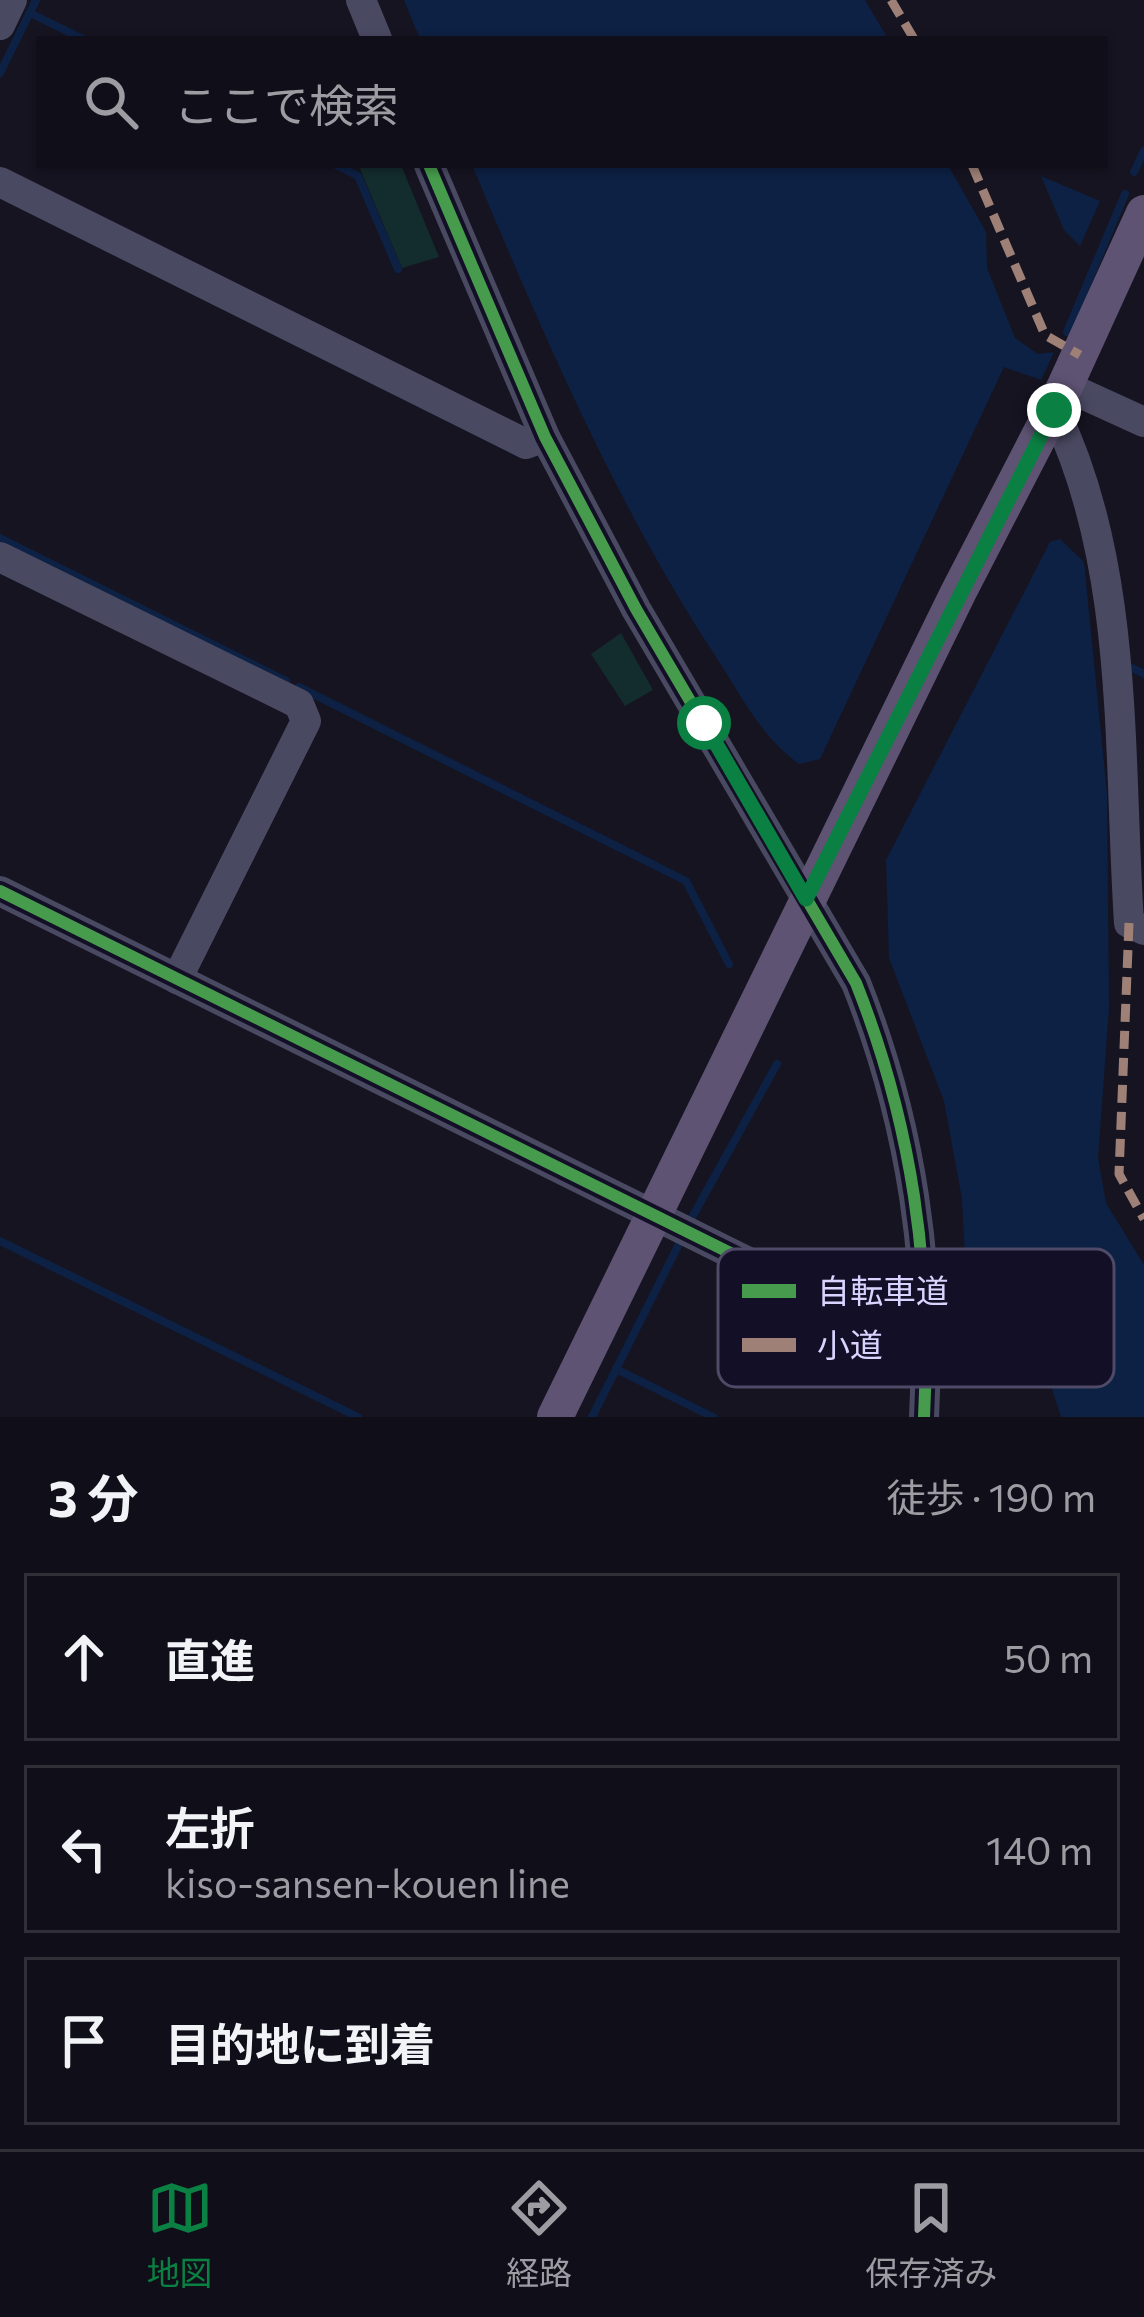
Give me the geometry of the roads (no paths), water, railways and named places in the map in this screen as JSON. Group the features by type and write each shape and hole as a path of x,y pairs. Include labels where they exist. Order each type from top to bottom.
{"main road":[{"path":"555,1417 806,899 1060,398 1144,212"}],"street":[{"path":"0,25 12,0"},
{"path":"361,0 376,36"},
{"path":"430,168 544,437 636,610 856,983 902,1114 923,1249"},
{"path":"0,182 526,444 544,437"},
{"path":"1060,398 1144,422"},
{"path":"1060,398 1098,525 1109,607 1129,923 1144,930"},
{"path":"0,557 299,704 306,721 177,980"},
{"path":"0,891 721,1249"},
{"path":"924,1417 926,1387"}],"water":[{"path":"404,0 865,0 886,36 419,36"},
{"path":"473,168 950,168 986,232 987,268 1015,338 1038,354 1054,352 1041,380 1004,367 820,759 799,764 774,741 679,599 613,478"},
{"path":"1041,176 1100,201 1080,246 1064,230"},
{"path":"1060,539 1084,562 1107,794 1109,1008 1098,1158 1106,1203 1144,1265 1144,1417 1061,1417 1051,1387 1114,1387 1114,1249 965,1249 962,1199 944,1101 889,958 886,860 1050,542"}],"waterway":[{"path":"0,73 36,0"},
{"path":"30,13 77,36"},
{"path":"1134,172 1144,151"},
{"path":"342,168 358,176 398,269"},
{"path":"1067,332 1125,194"},
{"path":"0,538 286,681"},
{"path":"1126,665 1144,674"},
{"path":"299,687 686,881 729,964"},
{"path":"690,1221 777,1064"},
{"path":"0,1241 358,1417"},
{"path":"592,1417 680,1242"},
{"path":"616,1369 713,1417"}]}
